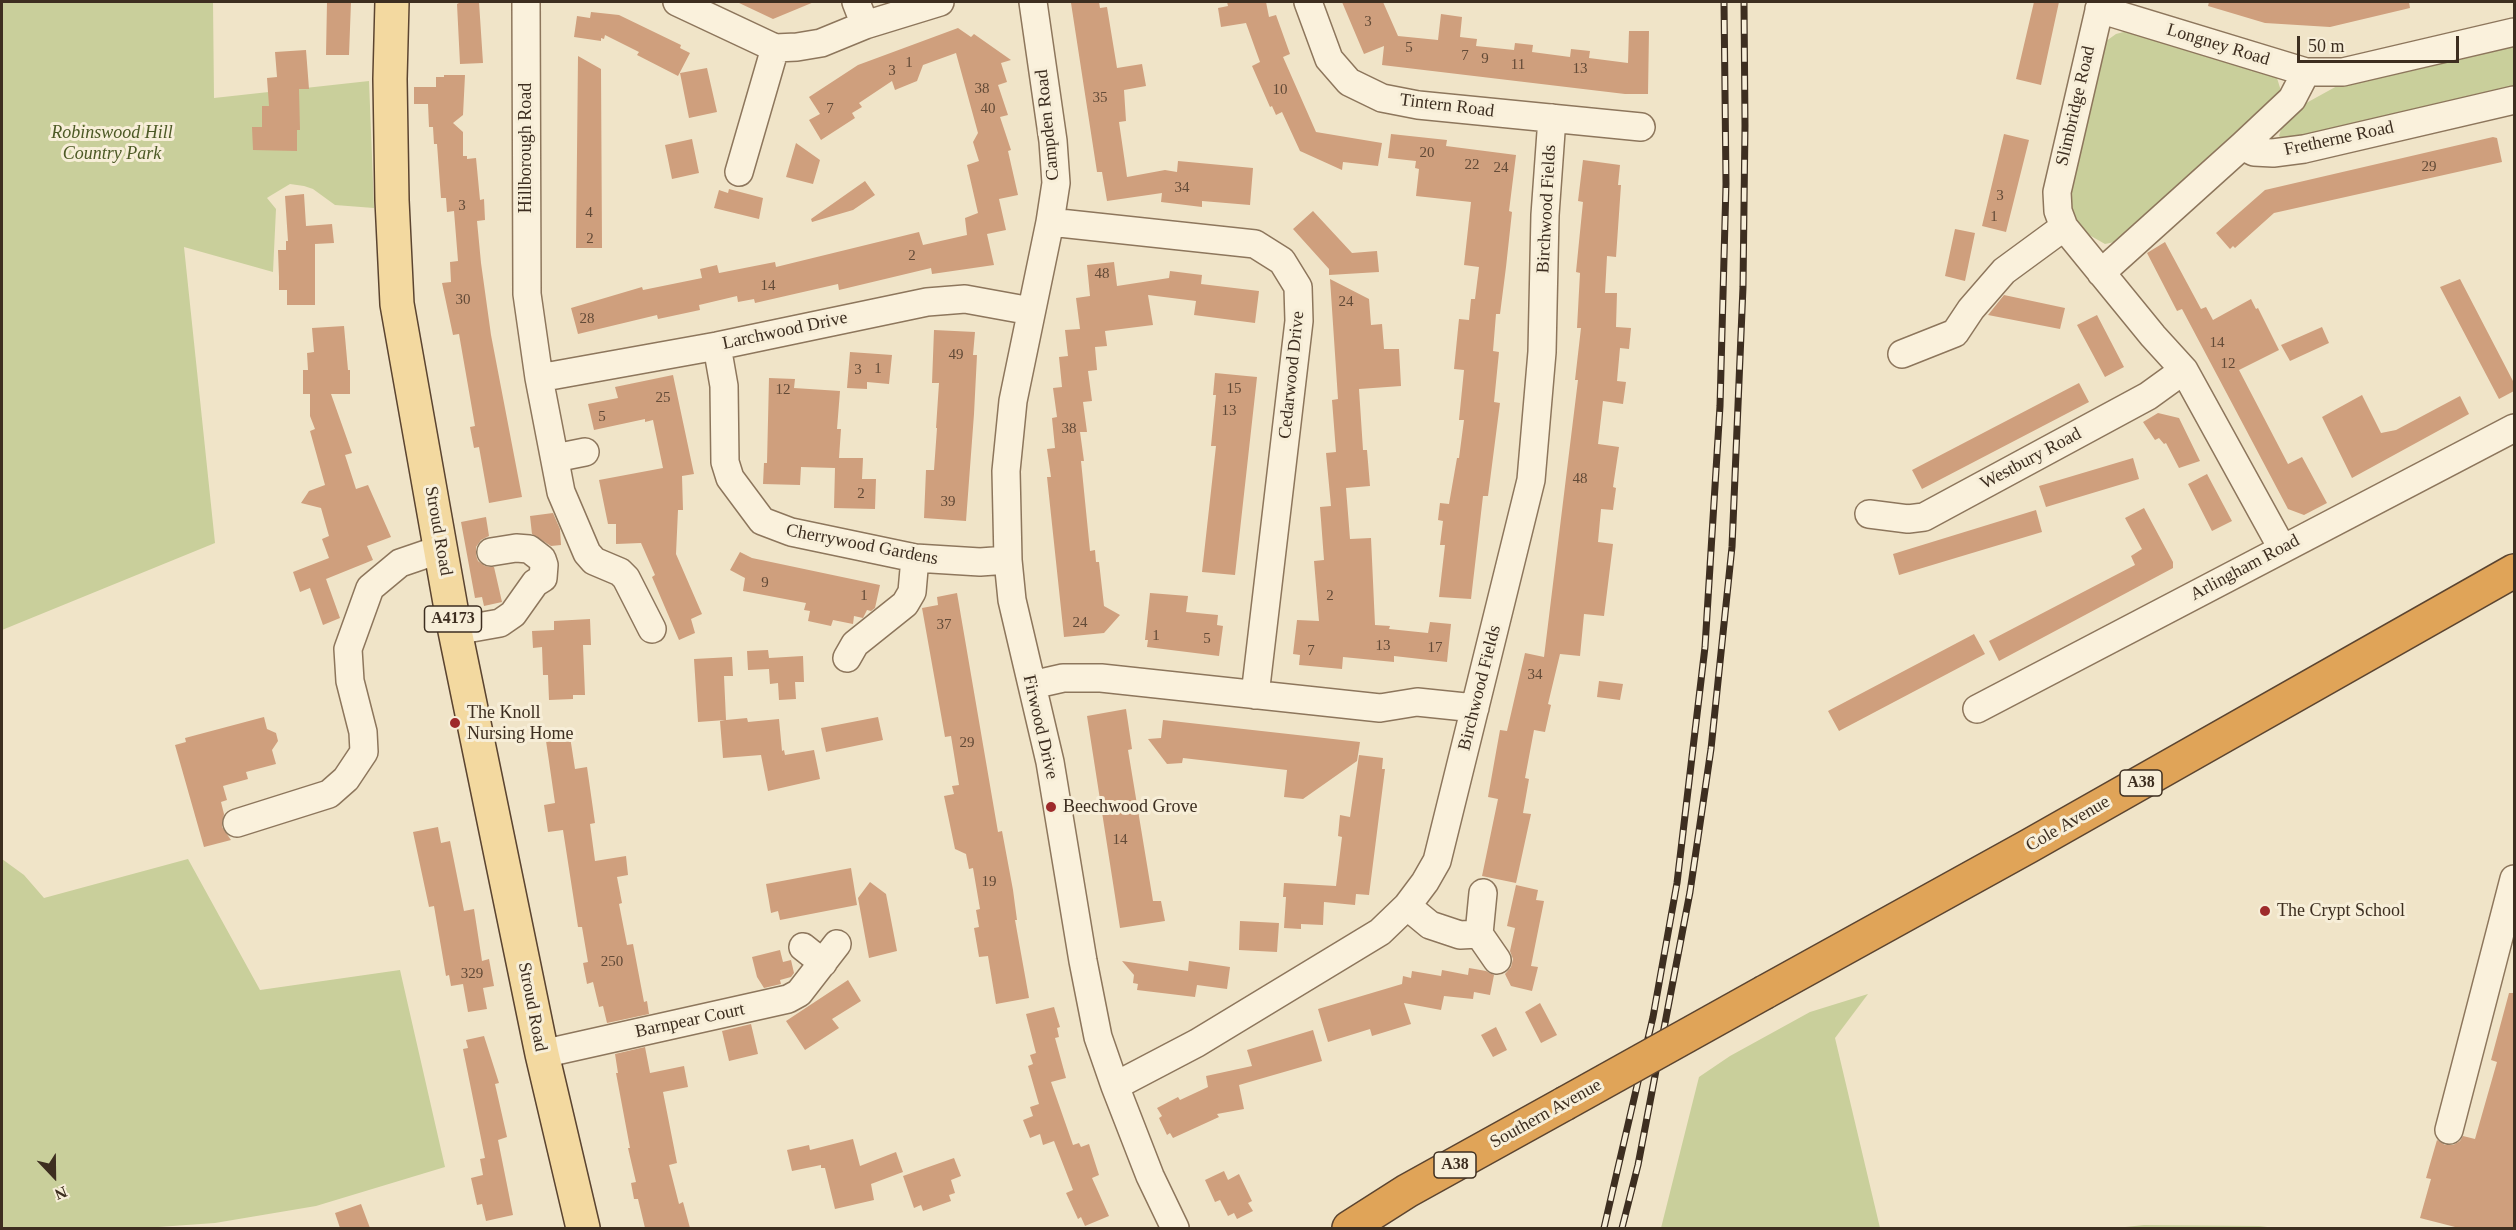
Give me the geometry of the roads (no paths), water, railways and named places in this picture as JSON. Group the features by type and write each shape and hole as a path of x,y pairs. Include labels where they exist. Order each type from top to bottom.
{"highway":[{"name":"Cole Avenue","path":"1652,1055 2038,841 2514,571"},
{"name":"Southern Avenue","path":"1349,1228 1407,1191 1652,1055"}],"main road":[{"name":"Stroud Road","path":"392,2 390,79 392,200 397,304 455,631 542,1054 583,1228"}],"street":[{"name":"Hillborough Road","path":"526,2 527,294 539,378"},
{"path":"677,2 775,48 797,48 821,43 860,13 940,2"},
{"name":"Campden Road","path":"1033,2 1053,141 1056,183 1047,234"},
{"name":"Tintern Road","path":"1308,2 1329,59 1349,82 1382,98 1418,105 1641,127"},
{"name":"Longney Road","path":"2100,5 2306,72 2343,72 2514,32"},
{"name":"Slimbridge Road","path":"2061,219 2057,192 2100,5"},
{"path":"739,172 775,48"},
{"path":"2101,273 2292,99 2306,72"},
{"name":"Fretherne Road","path":"2242,146 2254,152 2273,153 2304,149 2514,100"},
{"name":"Birchwood Fields","path":"1115,1086 1197,1043 1380,932 1407,906 1437,861 1531,480 1542,352 1545,215 1552,118"},
{"path":"1902,354 1956,333 1971,309 2004,271 2061,219 2101,273 2184,370 2282,548"},
{"name":"Firwood Drive","path":"1047,234 1012,402 1006,471 1008,560 1015,621 1050,762 1098,1037 1150,1176 1175,1228"},
{"name":"Cedarwood Drive","path":"1047,234 1255,244 1282,261 1298,287 1299,321 1255,695"},
{"name":"Larchwood Drive","path":"539,378 717,346 927,302 965,299 1031,311"},
{"name":"Cherrywood Gardens","path":"717,346 724,386 725,462 730,478 759,519 792,532 915,558 980,562 1008,560"},
{"name":"Westbury Road","path":"1869,514 1908,519 1924,517 2148,396 2184,370"},
{"path":"539,378 561,492 586,553 594,561 620,572 626,578 652,629"},
{"name":"Arlingham Road","path":"1977,709 2514,428"},
{"path":"555,458 585,452"},
{"path":"455,631 500,623 513,614 535,583 543,578 542,559 529,549 516,548 491,552"},
{"path":"237,823 328,794 346,779 364,752 363,732 350,681 348,650 370,588 400,563 441,549"},
{"path":"851,651 904,604 912,592 915,558"},
{"path":"1032,685 1062,678 1101,678 1380,708 1417,702 1475,708"},
{"path":"2449,1130 2514,879"},
{"path":"1483,893 1479,934 1497,960"},
{"path":"1407,906 1430,925 1460,935 1479,934"},
{"name":"Barnpear Court","path":"542,1054 788,999 800,993 821,951"}],"railway":[{"path":"1604,1228 1653,1017 1677,883 1705,647 1720,406 1726,184 1724,2"},
{"path":"1622,1228 1638,1165 1690,892 1711,749 1732,547 1743,287 1744,2"}],"place":[{"name":"The Knoll Nursing Home","path":"455,723"},
{"name":"Beechwood Grove","path":"1051,807"},
{"name":"The Crypt School","path":"2265,911"}],"park label":[{"name":"Robinswood Hill Country Park","path":"112,143"}]}
